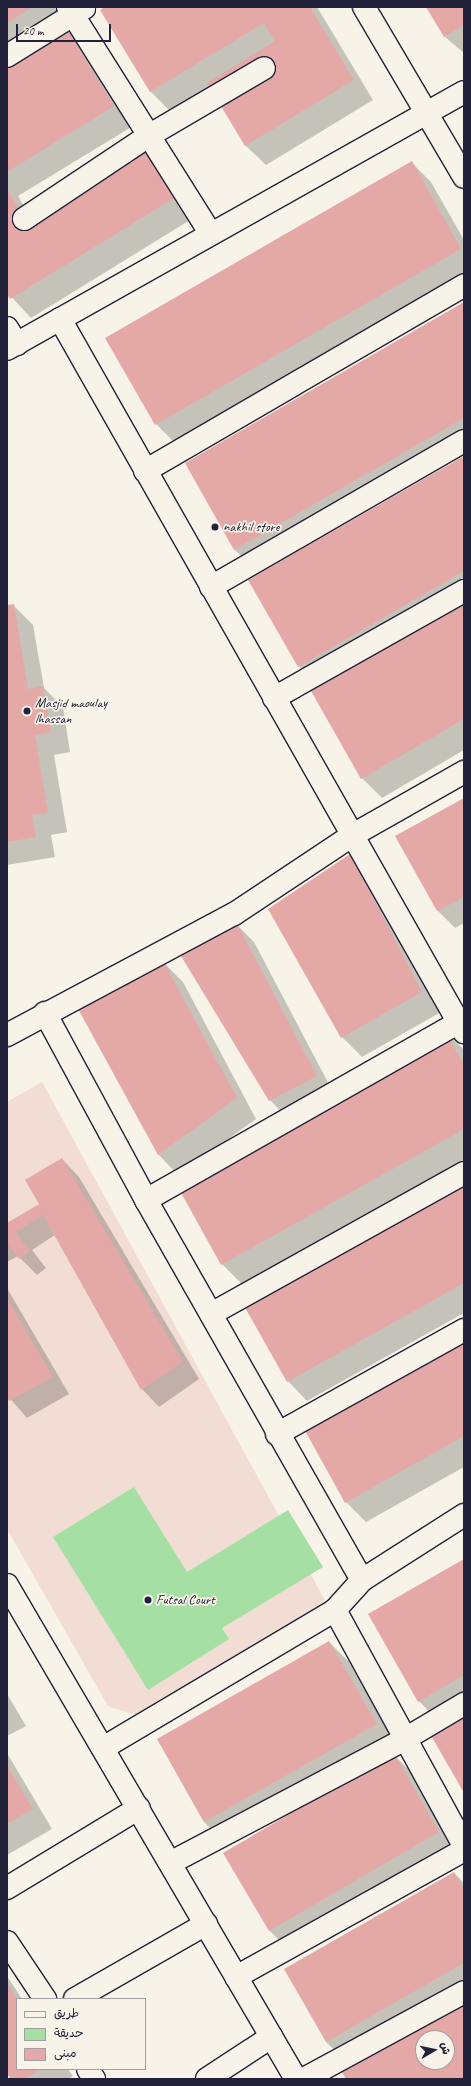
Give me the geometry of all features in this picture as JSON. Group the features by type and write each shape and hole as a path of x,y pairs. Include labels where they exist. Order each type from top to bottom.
{"street":[{"path":"364,7 464,177"},
{"path":"7,56 75,10 211,234"},
{"path":"24,219 150,135 264,68"},
{"path":"10,340 60,319 464,92"},
{"path":"145,470 464,285"},
{"path":"60,319 274,698 462,1024 146,1200"},
{"path":"211,587 464,440"},
{"path":"274,698 464,591"},
{"path":"7,1035 45,1013 179,946 227,918 353,835 464,772"},
{"path":"45,1013 146,1200 277,1434 362,1580"},
{"path":"211,1314 464,1173"},
{"path":"277,1434 464,1330"},
{"path":"103,1748 335,1610 362,1580 464,1515"},
{"path":"7,1585 139,1808 296,2079"},
{"path":"335,1610 464,1846"},
{"path":"170,1863 405,1739 464,1704"},
{"path":"7,1888 139,1808"},
{"path":"236,1977 464,1850"},
{"path":"77,1998 206,1924"},
{"path":"7,1942 44,1998"},
{"path":"304,2079 464,1992"},
{"path":"207,2079 271,2037"}],"shaded area":[{"path":"42,1082 327,1604 138,1716 108,1706 7,1529 7,1102"}],"green space":[{"name":"Futsal Court","path":"134,1487 187,1572 288,1510 323,1567 222,1628 229,1639 148,1690 53,1537"}],"building":[{"path":"7,7 32,7 7,23"},
{"path":"105,7 310,7 354,80 245,146 207,83 275,41 264,23 150,92 100,10"},
{"path":"426,7 464,7 464,25 444,37"},
{"path":"67,29 114,106 7,172 7,66"},
{"path":"139,136 176,197 10,299 7,294 7,189 20,210"},
{"path":"412,161 461,249 155,425 105,338"},
{"path":"464,302 464,418 234,550 185,463"},
{"path":"464,456 464,571 298,667 248,580"},
{"path":"464,603 464,719 361,779 311,691"},
{"name":"Masjid maoulay lhassan","path":"14,604 28,689 43,686 51,732 35,735 48,813 32,815 36,837 7,842 7,605"},
{"path":"464,798 464,897 437,911 395,836"},
{"path":"350,854 422,992 341,1038 268,909"},
{"path":"237,924 317,1076 269,1101 181,956"},
{"path":"163,961 237,1098 158,1155 77,1007"},
{"path":"444,1029 464,1065 464,1129 221,1265 174,1180"},
{"path":"62,1158 183,1362 141,1390 43,1215 16,1232 30,1251 19,1259 7,1243 7,1223 39,1204 25,1180"},
{"path":"464,1171 464,1283 287,1382 239,1297"},
{"path":"7,1298 53,1377 9,1401 7,1397"},
{"path":"464,1325 464,1436 345,1503 298,1418"},
{"path":"464,1559 464,1675 418,1702 368,1614"},
{"path":"329,1641 377,1724 204,1822 157,1739"},
{"path":"464,1712 464,1793 429,1732"},
{"path":"394,1753 439,1832 269,1931 223,1853"},
{"path":"7,1765 33,1809 7,1824"},
{"path":"454,1872 464,1889 464,1963 326,2042 284,1969"},
{"path":"7,1983 16,1998 16,2070 38,2070 25,2079 11,2079 7,2074"},
{"path":"464,2002 464,2079 346,2079 341,2071"}],"place":[{"name":"nakhil store","path":"215,527"},
{"name":"Masjid maoulay lhassan","path":"27,711"},
{"name":"Futsal Court","path":"148,1600"}]}
